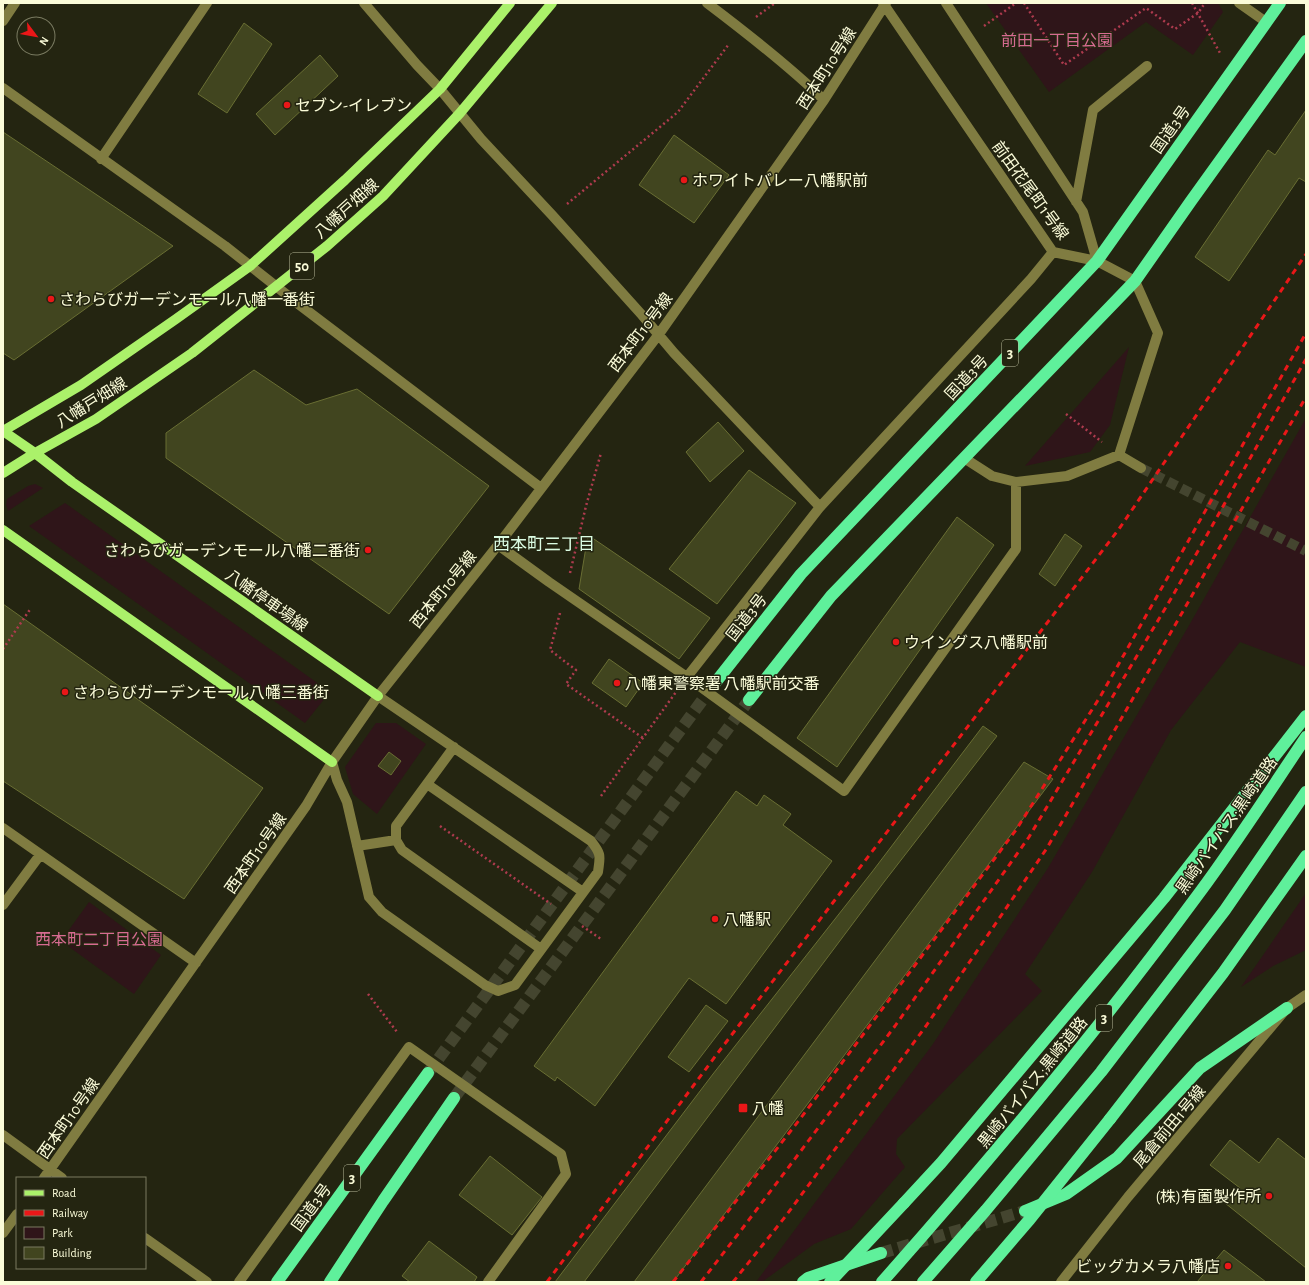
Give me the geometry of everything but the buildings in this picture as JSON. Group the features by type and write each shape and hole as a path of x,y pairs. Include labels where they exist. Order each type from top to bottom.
{"highway":[{"name":"国道3号","path":"715,683 801,574 1097,261 1280,3"},
{"path":"749,700 831,596 1136,281 1190,201 1306,41"},
{"path":"830,1282 946,1157 1164,898 1306,716"},
{"name":"黒崎バイパス;黒崎道路","path":"882,1282 959,1196 1075,1057 1201,891 1306,737"},
{"name":"3","path":"923,1282 986,1210 1101,1072 1225,910 1306,792"},
{"path":"976,1282 1030,1219 1110,1119 1222,973 1306,856"},
{"path":"1025,1211 1066,1194 1117,1158 1200,1068 1287,1008"},
{"name":"国道3号","path":"277,1282 428,1073"},
{"path":"330,1282 383,1201 454,1098"},
{"path":"803,1282 808,1278 880,1253"}],"main road":[{"name":"八幡戸畑線","path":"3,430 81,385 250,266 345,180 440,89 510,3"},
{"name":"八幡戸畑線","path":"3,473 35,453 96,419 192,353 327,246 383,196 460,114 552,3"},
{"name":"八幡停車場線","path":"3,430 72,482 378,696"},
{"path":"3,530 332,762"}],"street":[{"path":"3,21 16,3"},
{"path":"101,159 207,3"},
{"path":"364,3 417,65 440,89 481,139 552,215 659,334 674,353 820,507"},
{"path":"708,3 741,28 806,82 824,100"},
{"name":"前田花尾町1号線","path":"884,4 1054,252 1097,261 1083,212 946,3"},
{"path":"1239,3 1266,22"},
{"name":"西本町10号線","path":"45,1177 306,806 332,762 378,696 498,545 659,334 824,100 884,4"},
{"path":"1076,202 1093,110 1148,66"},
{"path":"3,88 225,246 301,306 541,488"},
{"path":"687,677 820,507 1054,252"},
{"path":"964,458 992,476 1016,482 1067,476 1118,455 1158,333 1136,281 1097,261"},
{"path":"1118,455 1141,468"},
{"path":"498,545 687,677 844,791 1016,549 1016,482"},
{"path":"332,762 337,780 347,802 369,896 382,912 485,986 498,991 515,984 598,872 599,851 591,841 378,696"},
{"path":"454,747 396,826 396,840 402,850 541,949"},
{"path":"427,784 583,892"},
{"path":"3,828 196,963"},
{"path":"357,846 396,840"},
{"path":"3,905 40,854"},
{"name":"尾倉前田1号線","path":"1061,1282 1128,1197 1287,1008 1306,995"},
{"path":"239,1282 409,1047 561,1154 566,1174 488,1282"},
{"path":"3,1135 61,1177"},
{"path":"3,1233 16,1215"},
{"path":"146,1239 207,1282"}],"path":[{"path":"968,37 1016,3"},
{"path":"1024,3 1064,65 1146,8 1175,30 1198,13 1205,3"},
{"path":"1192,3 1230,73"},
{"path":"552,215 678,112 741,28"},
{"path":"1066,414 1118,455"},
{"path":"3,649 31,608"},
{"path":"601,796 687,677"},
{"path":"440,826 601,939"},
{"path":"368,994 409,1047"}],"green space":[{"name":"前田一丁目公園","path":"986,3 1218,3 1223,12 1193,55 1146,22 1049,92"},
{"path":"1129,347 1110,425 1090,452 1025,466"},
{"path":"1306,418 1306,667 1240,642 1171,730 1092,872 1025,974 1042,991 897,1139 896,1154 905,1167 851,1229 814,1244 762,1282 756,1282 933,1044 1048,868 1191,622"},
{"path":"35,484 43,488 8,511 6,505 7,499 28,486"},
{"path":"65,503 330,692 305,723 29,526"},
{"path":"376,723 396,723 426,744 377,814 353,794 345,767"},
{"path":"1306,893 1306,950 1273,966 1241,987"},
{"name":"西本町二丁目公園","path":"89,902 161,955 134,994 61,941"}],"tunnel":[{"path":"1141,468 1306,551"},
{"path":"428,1073 715,683"},
{"path":"454,1098 749,700"},
{"path":"881,1253 1025,1211"}],"railway":[{"path":"547,1282 717,1054 1119,529 1306,254"},
{"path":"673,1282 800,1119 1016,830 1100,697 1306,333"},
{"path":"701,1282 895,1026 1029,837 1172,597 1306,359"},
{"path":"733,1282 785,1217 926,1026 1047,848 1306,397"}],"place":[{"name":"セブン-イレブン","path":"287,105"},
{"name":"ホワイトバレー八幡駅前","path":"684,180"},
{"name":"さわらびガーデンモール八幡一番街","path":"51,299"},
{"name":"さわらびガーデンモール八幡二番街","path":"368,550"},
{"name":"ウイングス八幡駅前","path":"896,642"},
{"name":"八幡東警察署 八幡駅前交番","path":"617,683"},
{"name":"さわらびガーデンモール八幡三番街","path":"65,692"},
{"name":"八幡駅","path":"715,919"},
{"name":"八幡","path":"743,1108"},
{"name":"(株)有薗製作所","path":"1269,1196"},
{"name":"ビッグカメラ八幡店","path":"1228,1266"}],"district":[{"name":"西本町三丁目","path":"544,544"}]}
